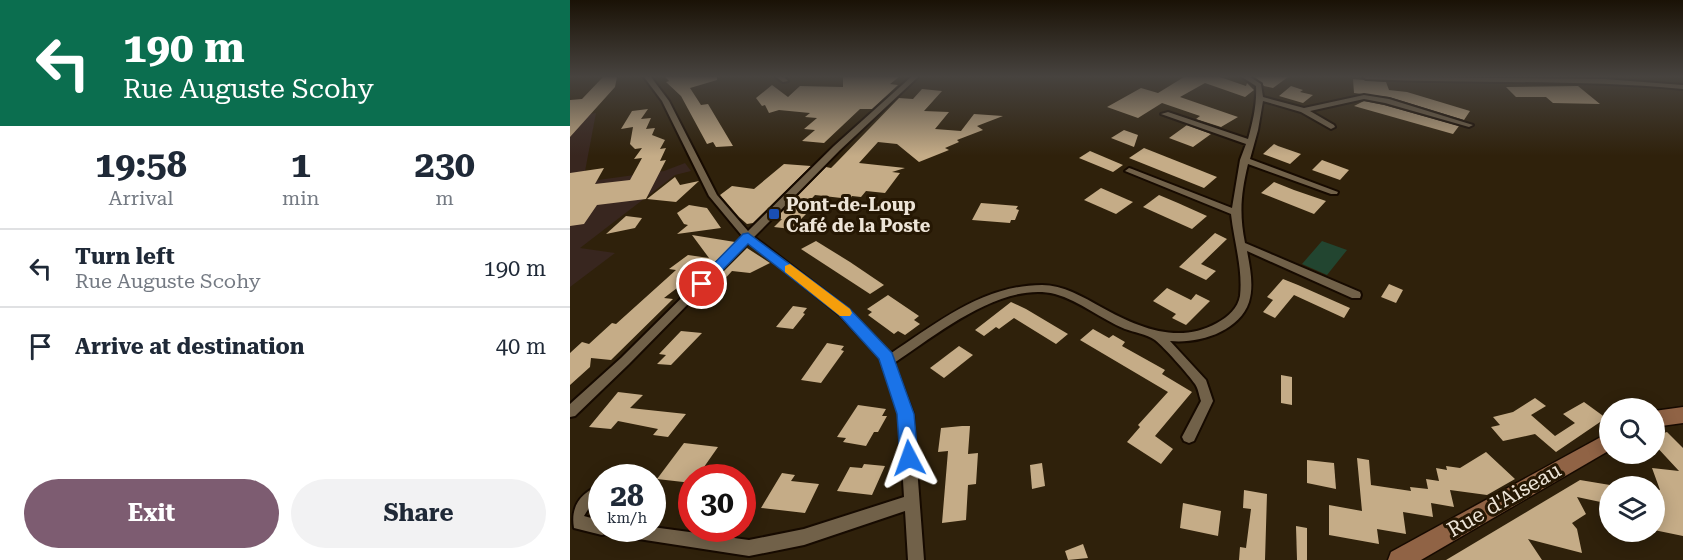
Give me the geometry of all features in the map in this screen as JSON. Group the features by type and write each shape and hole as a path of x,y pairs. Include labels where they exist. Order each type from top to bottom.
{"street":[{"path":"666,103 713,196 748,237 844,312 887,359 906,414 916,560"},
{"path":"570,412 837,148 886,103"},
{"path":"887,359 998,294 1043,289 1073,297 1122,325 1158,336 1182,339 1205,336 1234,318 1245,297 1242,245 1236,213 1244,160 1261,103"},
{"path":"1278,103 1304,110 1331,127"},
{"path":"1304,110 1336,103"},
{"path":"1394,103 1469,124"},
{"path":"1165,114 1249,142"},
{"path":"1244,160 1334,192"},
{"path":"1129,171 1236,213"},
{"path":"1242,245 1356,295"},
{"path":"1158,336 1202,383 1207,401 1189,436"},
{"path":"1665,417 1683,415"},
{"name":"Rue d'Aiseau","path":"1399,560 1599,446"},
{"path":"588,498 576,515 579,523 588,525"},
{"path":"666,536 749,548 804,537 912,502"}],"shaded area":[{"path":"596,113 583,182 664,171 685,163 691,171 675,175 580,248 615,253 570,287 570,117"}],"green space":[{"path":"1322,241 1347,250 1327,275 1302,264"}],"building":[{"path":"570,103 600,103 570,137"},
{"path":"685,103 708,104 733,146 716,147 713,142 707,144"},
{"path":"760,103 878,103 872,109 860,109 824,143 802,141 815,130 804,129 817,118 805,117 810,113 779,110 769,113 765,105 762,106"},
{"path":"894,103 931,103 924,111 949,112 935,129 961,131 974,114 1003,116 977,126 983,130 957,140 959,142 945,148 949,150 919,162 897,144 878,142 859,163 905,168 892,172 900,173 885,193 866,191 861,197 852,196 850,199 815,195 798,213 806,214 791,229 774,227 782,219 774,220 826,167 831,168"},
{"path":"1114,103 1162,103 1138,118 1107,107"},
{"path":"1162,103 1198,103 1238,117 1221,127 1196,119 1200,116"},
{"path":"1360,103 1375,103 1459,126 1453,134 1354,106"},
{"path":"1409,103 1444,103 1470,111 1464,120"},
{"path":"648,109 641,119 651,118 646,129 655,128 652,135 665,140 660,149 666,148 660,161 666,160 646,199 597,205 584,224 570,226 570,173 604,168 595,184 630,180 642,158 634,159 642,148 635,149 630,144 633,127 621,129 632,111"},
{"path":"1187,125 1211,134 1193,147 1169,138"},
{"path":"1124,130 1138,135 1134,147 1111,138"},
{"path":"1274,144 1301,154 1290,164 1263,154"},
{"path":"1144,148 1217,177 1204,188 1129,158"},
{"path":"1090,151 1123,165 1113,172 1079,158"},
{"path":"1322,160 1349,170 1340,180 1312,170"},
{"path":"784,164 811,166 753,223 747,224 720,195 732,186 754,189"},
{"path":"675,177 680,185 699,181 676,202 647,199"},
{"path":"1274,182 1326,201 1314,214 1261,193"},
{"path":"1101,188 1133,202 1116,214 1084,200"},
{"path":"1159,195 1207,216 1192,229 1143,207"},
{"path":"981,203 1018,206 1016,209 1019,210 1015,220 1011,220 1010,223 972,220"},
{"path":"689,205 707,208 721,228 677,234 688,225 684,224 677,213"},
{"path":"626,216 642,218 635,228 606,234"},
{"path":"1215,233 1227,239 1201,264 1216,271 1206,280 1179,267"},
{"path":"692,235 735,242 698,279 690,278 664,298 673,299 611,360 591,358 590,367 570,385 570,353 582,342 589,344 612,323 616,324 676,270 669,269 688,255 709,258"},
{"path":"816,241 884,285 870,294 801,249"},
{"path":"747,248 770,263 750,273 732,271 721,283 713,282"},
{"path":"1283,279 1350,308 1344,318 1294,295 1275,318 1263,312 1273,300 1267,297"},
{"path":"1389,284 1403,290 1396,303 1381,297"},
{"path":"1167,288 1191,300 1196,294 1210,301 1186,325 1172,318 1176,314 1153,301"},
{"path":"888,295 919,316 914,320 920,324 905,335 898,331 894,334 868,315 872,312 867,309"},
{"path":"1011,302 1068,334 1056,344 1014,318 984,336 975,330"},
{"path":"793,306 807,308 793,329 776,327"},
{"path":"1093,329 1109,338 1113,335 1125,342 1122,346 1165,370 1162,374 1192,392 1155,436 1173,449 1161,464 1127,442 1140,427 1138,425 1168,392 1080,340"},
{"path":"681,331 702,333 671,365 657,364 666,355 659,354"},
{"path":"827,343 844,346 841,350 844,351 821,383 801,380"},
{"path":"959,346 973,355 944,378 930,368"},
{"path":"1281,375 1292,377 1292,405 1281,403"},
{"path":"618,392 643,395 630,408 686,414 668,437 653,435 658,429 618,421 611,429 589,427"},
{"path":"1535,398 1546,406 1531,415 1555,436 1575,423 1563,414 1584,402 1599,413 1599,423 1556,452 1535,434 1503,441 1491,427 1500,425 1493,417 1513,412"},
{"path":"858,405 886,409 882,416 887,416 878,432 874,432 866,446 843,442 846,438 837,437"},
{"path":"970,426 968,454 978,453 976,484 968,485 966,520 942,523 948,451 938,452 941,428"},
{"path":"1665,433 1683,448 1683,536 1665,532 1665,476 1655,476 1652,468 1679,471 1665,456"},
{"path":"684,443 718,447 706,464 678,464 678,481 666,480 666,467"},
{"path":"1486,452 1515,479 1487,495 1450,490 1454,507 1431,503 1433,517 1403,512 1406,534 1377,529 1379,544 1329,535 1329,505 1362,511 1357,458 1369,460 1371,485 1411,491 1410,487 1428,489 1426,479 1439,481 1436,468 1447,470 1446,466 1460,468"},
{"path":"1307,460 1334,463 1336,489 1307,483"},
{"path":"1042,463 1045,486 1032,489 1030,465"},
{"path":"864,464 885,466 872,495 837,491 850,467 862,468"},
{"path":"782,473 795,475 791,481 819,484 805,513 761,508"},
{"path":"1580,480 1599,483 1599,502 1577,497 1586,514 1572,523 1577,529 1582,553 1528,539 1542,560 1446,560"},
{"path":"1244,490 1267,494 1265,560 1239,560 1240,547 1246,548 1251,509 1243,508"},
{"path":"1183,503 1221,511 1218,536 1180,528"},
{"path":"1296,526 1307,528 1307,560 1297,560"},
{"path":"1083,544 1088,558 1068,560 1065,551"}],"slow traffic":[{"path":"790,269 845,313"}],"place":[{"name":"Pont-de-Loup Café de la Poste","path":"774,214"}],"route":[{"path":"702,284 748,237 844,312 886,357 906,414 909,458"}]}
